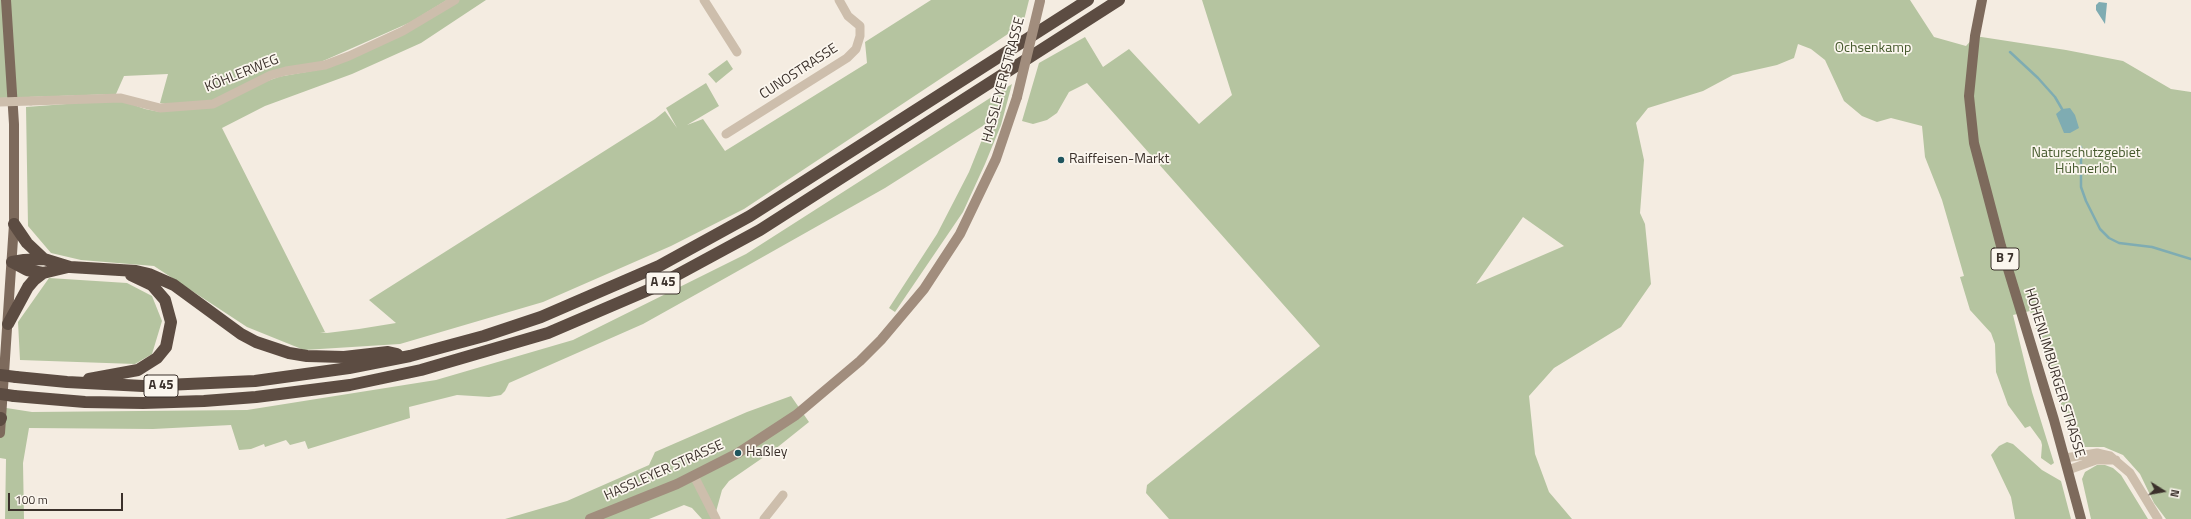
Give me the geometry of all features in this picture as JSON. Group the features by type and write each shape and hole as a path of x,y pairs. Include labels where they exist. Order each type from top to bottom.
{"highway":[{"name":"A 45","path":"0,375 67,382 143,386 255,381 349,368 410,356 484,336 541,317 659,266 750,216 1088,0"},
{"name":"A 45","path":"0,394 85,402 143,402 256,397 350,385 421,370 548,333 653,288 760,230 1119,0"},
{"path":"14,224 27,243 44,259"},
{"path":"12,262 44,259 70,267 136,271 162,278 189,295 241,334 271,348 301,355 324,357 344,357 388,352 410,356"},
{"path":"12,262 27,270 43,273 70,267"},
{"path":"67,382 138,370 157,358 166,347 171,322 165,300 152,285 121,271"},
{"path":"8,324 28,287 43,273"}],"main road":[{"path":"0,433 14,224 14,110 6,0"},
{"name":"HASSLEYER STRASSE","path":"590,519 694,476 738,453 796,415 860,361 902,318 945,259 975,207 996,159 1017,97 1040,0"},
{"name":"HOHENLIMBURGER STRASSE","path":"1982,0 1975,36 1969,96 1974,143 2001,246 2065,458 2081,519"}],"street":[{"name":"KÖHLERWEG","path":"0,102 121,98 160,108 212,104 286,70 325,65 349,56 403,31 455,0"},
{"path":"704,0 737,52"},
{"name":"CUNOSTRASSE","path":"726,134 847,58 856,49 860,36 860,26 848,16 839,0"},
{"path":"2065,458 2098,453 2107,454 2130,473 2158,519"},
{"path":"2068,470 2096,460 2116,460"},
{"path":"694,476 716,519"},
{"path":"764,519 783,495"}],"green space":[{"path":"0,0 447,0 411,22 323,61 209,102 166,104 160,103 168,74 124,76 116,94 0,98"},
{"path":"457,0 486,0 421,43 352,74 265,106 222,128 325,332 320,332 327,333 396,323 369,300 655,119 665,111 677,128 666,108 706,83 719,106 687,125 703,119 725,151 867,63 865,42 931,0 1029,0 1023,24 744,209 671,246 543,302 400,344 304,350 247,327 154,266 81,260 51,253 28,226 26,107 120,100 145,109 160,112 197,108 272,78 323,69"},
{"path":"1202,0 1910,0 1934,37 1966,46 1975,36 2066,50 2123,61 2171,89 2191,92 2191,519 2166,519 2154,503 2140,474 2123,455 2104,447 2083,447 2075,441 2067,417 2058,398 2030,311 2013,315 2032,392 2054,463 2051,465 2041,458 2041,441 2030,426 2025,428 2008,405 1996,372 1995,344 1991,333 1970,310 1960,277 1964,276 1942,200 1925,157 1922,126 1891,118 1877,122 1862,116 1844,101 1825,60 1811,49 1798,44 1794,58 1777,65 1733,75 1703,91 1648,108 1636,123 1644,160 1640,213 1645,224 1651,284 1621,327 1554,368 1529,396 1535,454 1549,492 1572,519 1169,519 1146,493 1147,485 1320,346 1087,83 1069,92 1057,113 1047,120 1033,124 1022,121 1039,63 1085,37 1103,67 1129,49 1199,124 1232,95","holes":["1523,217 1564,246 1476,284"]},
{"path":"727,60 733,69 716,83 708,74"},
{"path":"1012,84 1001,125 963,212 895,312 889,308 937,234 969,172 989,122 885,188 729,276 643,324 509,383 501,395 489,397 457,395 409,407 410,418 308,449 305,441 290,445 286,440 265,447 264,444 251,449 239,450 231,425 153,429 29,428 23,463 24,519 5,519 6,459 0,458 0,407 32,412 247,410 436,380 573,340 746,254"},
{"path":"49,278 127,283 152,296 162,321 152,354 135,364 20,360 18,322"},
{"path":"791,396 809,422 774,450 729,481 722,490 714,519 702,519 692,508 684,505 649,519 505,519 567,501 649,465 655,452 747,412"},
{"path":"2007,442 2013,444 2042,470 2061,481 2071,519 2015,519 2011,497 1991,455 1999,446"},
{"path":"2097,465 2105,465 2113,468 2121,475 2148,519 2091,519 2082,479 2085,472"}],"water":[{"path":"2099,2 2107,3 2105,24 2096,10 2096,5"},
{"path":"2070,108 2075,115 2079,128 2070,133 2064,133 2056,114 2062,109"}],"waterway":[{"path":"2010,52 2038,78 2055,97 2062,109"},
{"path":"2081,147 2081,187 2086,201 2100,229 2109,238 2119,243 2152,247 2191,259"}],"place":[{"name":"Raiffeisen-Markt","path":"1061,160"},
{"name":"Haßley","path":"738,453"}],"park label":[{"name":"Ochsenkamp","path":"1873,49"},
{"name":"Naturschutzgebiet Hühnerloh","path":"2086,162"}]}
